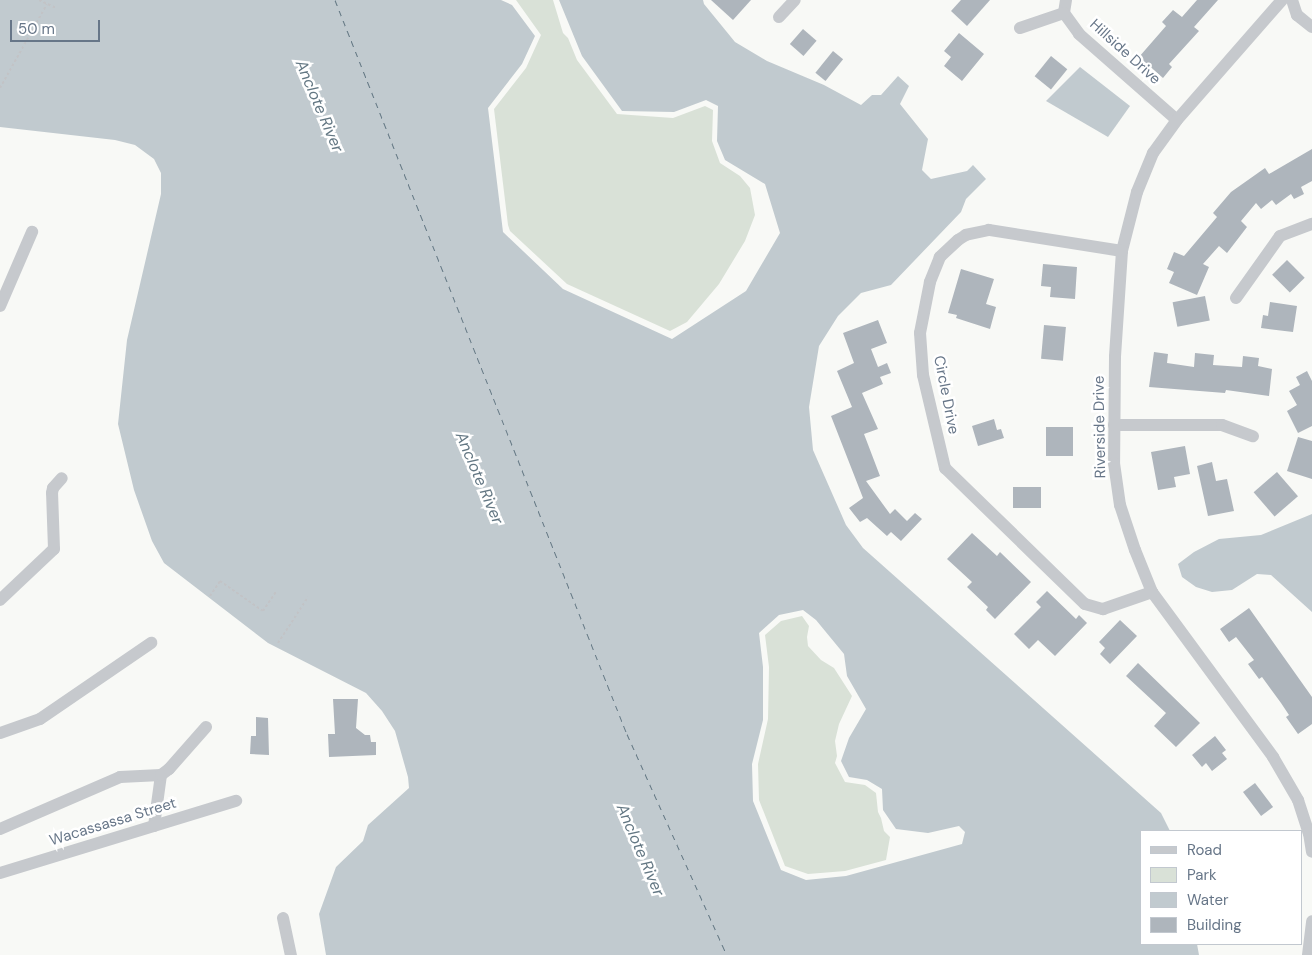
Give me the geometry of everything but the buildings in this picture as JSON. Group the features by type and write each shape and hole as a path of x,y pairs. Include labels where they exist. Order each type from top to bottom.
{"street":[{"path":"779,17 795,0"},
{"name":"Riverside Drive","path":"1282,0 1177,120 1153,153 1137,192 1122,251 1115,357 1114,463 1120,505 1152,592 1273,757 1298,800 1309,833 1312,852"},
{"path":"1292,0 1297,16 1312,27"},
{"path":"1020,28 1065,6"},
{"name":"Hillside Drive","path":"1065,6 1079,34 1177,120"},
{"path":"1236,298 1280,236 1312,224"},
{"name":"Circle Drive","path":"1122,251 989,230 966,235 940,257 930,282 920,334 923,375 945,468 1085,604 1103,608 1152,592"},
{"path":"0,306 32,232"},
{"path":"1114,425 1222,425 1253,436"},
{"path":"0,600 54,549 52,493 53,488 62,478"},
{"path":"0,733 40,719 151,643"},
{"path":"0,829 120,777 160,775 169,768 206,727"},
{"path":"154,826 160,775"},
{"name":"Wacassassa Street","path":"0,873 236,801"},
{"path":"283,918 291,955"},
{"path":"1308,955 1312,927"}],"path":[{"path":"39,0 56,8"},
{"path":"0,88 47,4"},
{"path":"210,596 220,581 263,611 276,592"},
{"path":"278,643 308,598"}],"green space":[{"path":"516,0 553,0 563,33 568,38 577,60 617,114 673,118 705,106 713,110 712,141 720,163 740,176 750,188 755,215 745,241 719,284 687,322 670,331 567,284 510,231 494,109 526,68 541,35"},
{"path":"802,616 809,626 808,646 821,660 834,668 852,696 839,724 835,741 837,756 835,763 845,782 865,785 876,793 878,812 884,831 890,837 886,860 845,871 808,874 785,866 759,800 758,764 768,719 769,667 765,635 781,621"}],"water":[{"name":"Anclote River","path":"0,0 501,0 512,5 535,36 522,64 488,108 503,232 563,289 672,339 746,291 780,233 765,184 725,160 717,141 718,106 706,100 674,112 622,111 582,56 559,0 703,0 704,4 735,42 767,61 824,85 861,105 872,95 881,95 898,76 909,86 900,104 928,139 922,170 931,179 967,171 973,165 986,179 966,199 961,212 891,285 861,293 838,316 819,346 809,407 813,450 846,525 863,548 1161,813 1170,830 1140,830 1140,945 1197,945 1199,955 326,955 319,914 336,867 363,841 368,825 409,788 408,777 395,731 382,711 366,693 268,643 164,563 152,541 134,490 118,424 127,340 161,194 161,173 154,159 135,145 115,140 0,127","holes":["803,610 816,620 844,654 847,676 866,709 849,738 841,761 849,777 867,780 882,789 883,810 896,829 928,833 959,826 965,832 962,844 846,876 806,880 781,870 753,801 752,764 763,720 763,667 759,633 779,615"]},
{"path":"1080,67 1130,106 1108,137 1046,101"},
{"path":"1312,514 1312,612 1271,575 1257,574 1232,590 1212,592 1196,587 1182,577 1178,564 1194,552 1219,539 1261,535"}],"ferry route":[{"path":"335,0 627,734 727,955"}]}
